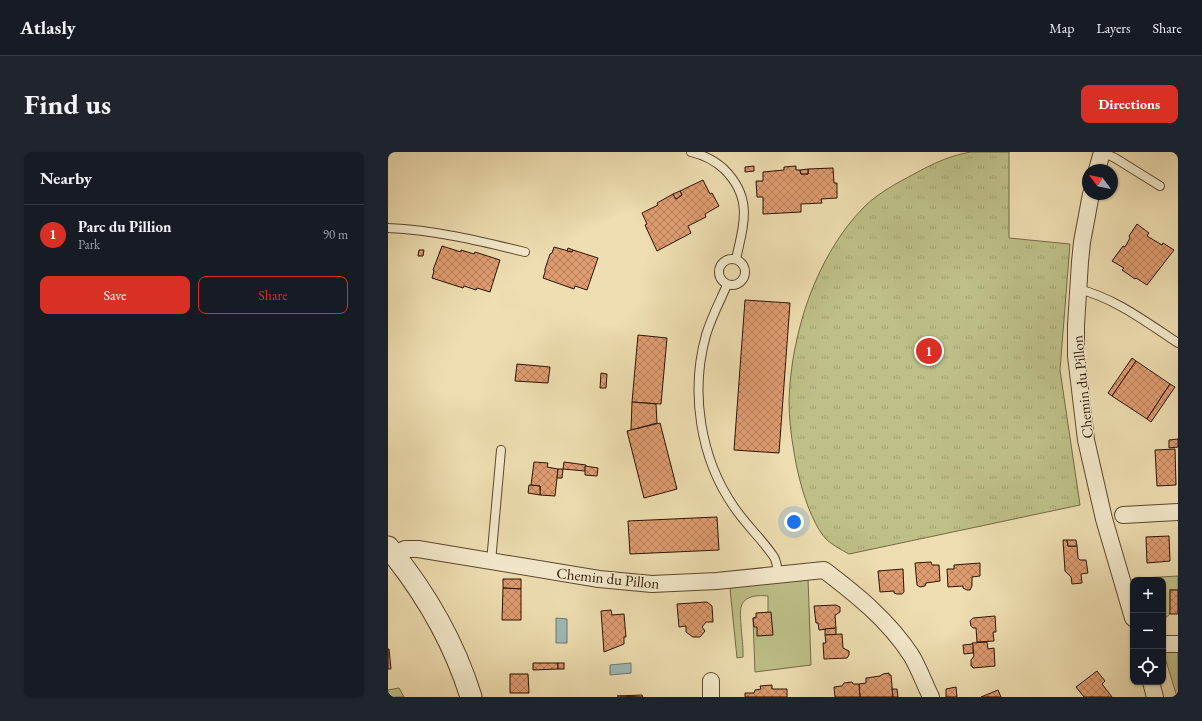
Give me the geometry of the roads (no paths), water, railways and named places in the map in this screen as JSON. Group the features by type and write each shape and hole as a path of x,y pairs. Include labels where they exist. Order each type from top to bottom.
{"street":[{"path":"1099,164 1102,152"},
{"name":"Chemin du Pillon","path":"1090,200 1082,242 1076,324 1076,356 1086,440 1101,508 1132,613"},
{"path":"1123,515 1178,512"},
{"name":"Chemin du Pillon","path":"391,551 418,549 599,579 652,584 717,581 824,570 863,600 886,622 912,657 928,695"},
{"path":"391,551 411,577 439,621 463,672 471,697"},
{"path":"1166,644 1178,644"},
{"path":"1152,685 1156,697"}],"lane":[{"path":"691,152 710,158 733,178 738,185 742,195 745,222 736,259"},
{"path":"1102,152 1115,158 1160,186"},
{"path":"388,228 477,240 525,252"},
{"path":"725,259 736,259 744,266 744,276 737,284 727,284 720,278 718,268 725,259"},
{"path":"727,284 706,335 699,370 699,405 703,440 722,488 734,508 774,558 779,574"},
{"path":"1078,289 1095,293 1125,308 1178,343"},
{"path":"491,562 501,450"}],"water":[{"path":"556,618 567,619 567,643 556,643"},
{"path":"631,663 631,673 610,675 610,665"}],"place":[{"name":"Parc du Pillion","path":"929,351"}]}
